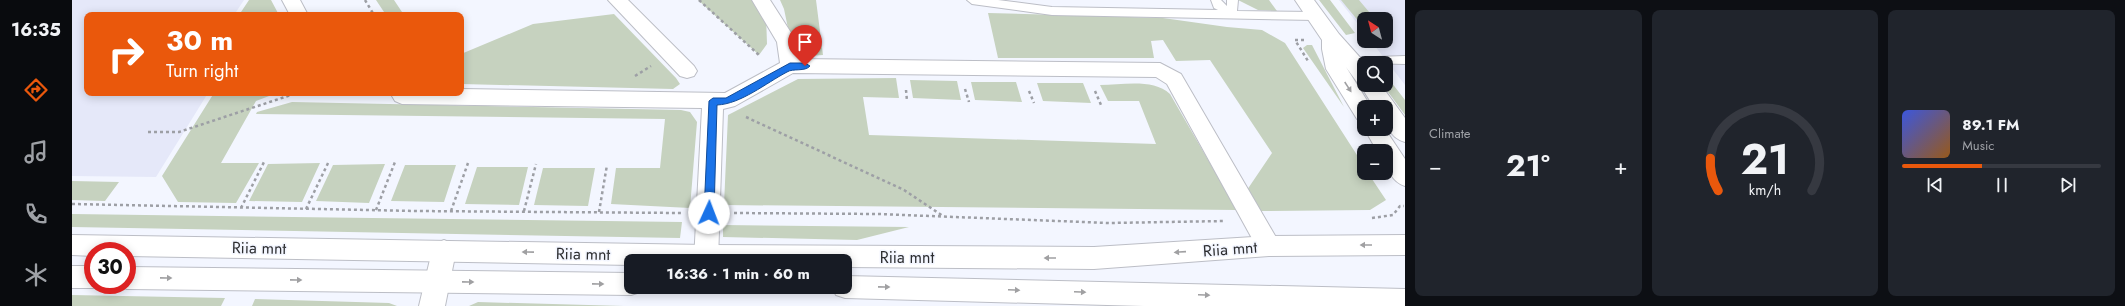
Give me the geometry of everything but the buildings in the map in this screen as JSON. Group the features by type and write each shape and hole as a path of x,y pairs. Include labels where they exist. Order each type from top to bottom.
{"main road":[{"path":"291,0 297,12"},
{"path":"616,0 687,71"},
{"path":"761,0 787,42 784,69"},
{"path":"1304,0 1332,39 1357,67"},
{"path":"1332,39 1330,50 1332,63 1357,102"},
{"path":"402,96 728,101 784,69 1160,70 1174,79 1269,246"},
{"path":"707,254 713,101"},
{"path":"1393,117 1405,134"},
{"path":"1379,136 1405,177"},
{"name":"Riia mnt","path":"72,245 444,251 624,256"},
{"name":"Riia mnt","path":"852,259 1094,258 1269,246 1405,245"},
{"path":"432,306 444,251"},
{"path":"72,277 84,277"},
{"name":"Riia mnt","path":"136,278 624,284"},
{"name":"Riia mnt","path":"852,287 1405,301"}],"lane":[{"path":"972,0 1052,11 1316,16"},
{"path":"1216,0 1218,5 1231,14"},
{"path":"1231,14 1232,0"},
{"path":"1393,62 1405,60"},
{"path":"1332,63 1357,69"}],"path":[{"path":"365,0 372,12"},
{"path":"699,0 784,69"},
{"path":"619,99 629,79 671,55"},
{"path":"148,132 179,132 288,96"},
{"path":"713,101 904,190 945,216"},
{"path":"241,208 265,160"},
{"path":"306,209 329,161"},
{"path":"376,210 395,162"},
{"path":"451,211 468,163"},
{"path":"524,212 536,164"},
{"path":"598,212 607,165"},
{"path":"1372,218 1393,215 1402,206"}],"shaded area":[{"path":"72,0 244,0 236,12 84,12 84,96 206,96 156,177 72,176"},
{"path":"1339,0 1405,0 1405,85 1393,69 1393,56 1383,56 1376,48 1393,48 1393,12 1357,12 1357,23"}],"green space":[{"path":"249,0 271,0 277,12 241,12"},
{"path":"376,0 394,0 402,12 384,12"},
{"path":"698,0 756,0 766,15 767,44 759,55"},
{"path":"780,0 816,0 823,55 794,57 784,9"},
{"path":"1238,0 1269,0 1277,11 1258,10"},
{"path":"1319,0 1330,0 1355,33 1346,35"},
{"path":"1341,0 1359,0 1369,12 1357,12 1357,19"},
{"path":"988,13 1163,18 1227,27 1262,30 1285,43 1357,155 1357,180 1373,180 1386,200 1370,210 1259,211 1247,190 1272,153 1210,60 1176,61 1163,40 1151,41 1154,58 998,58"},
{"path":"614,14 676,78 680,84 673,89 464,84 464,53 533,24"},
{"path":"1307,45 1312,45 1344,107 1303,48"},
{"path":"896,78 899,98 863,97 869,135 1156,144 1139,101 1108,101 1100,85 1146,84 1163,89 1170,94 1237,210 724,205 728,115 798,79"},
{"path":"910,80 957,81 961,100 913,98"},
{"path":"971,82 1016,82 1022,102 975,100"},
{"path":"1037,83 1083,83 1091,103 1043,101"},
{"path":"1393,84 1405,100 1405,115 1388,92 1393,92"},
{"path":"212,96 269,96 256,101 221,163 259,163 236,203 178,202 162,176"},
{"path":"292,102 681,110 690,112 697,122 690,208 611,204 616,168 660,168 665,119 256,114 257,112"},
{"path":"320,163 302,202 249,201 268,164"},
{"path":"385,164 369,203 316,201 333,165"},
{"path":"405,165 456,165 444,202 391,201"},
{"path":"477,167 528,167 519,205 465,204"},
{"path":"543,168 595,168 588,206 534,205"},
{"path":"72,181 119,182 105,201 72,200"},
{"path":"72,214 682,222 680,238 72,227"},
{"path":"723,225 909,227 857,240 723,237"},
{"path":"72,295 225,298 221,306 72,306"},
{"path":"255,299 389,303 397,306 252,306"},
{"path":"478,302 624,306 469,306"}],"route":[{"path":"709,213 713,101 728,101 790,66 805,66"}]}
